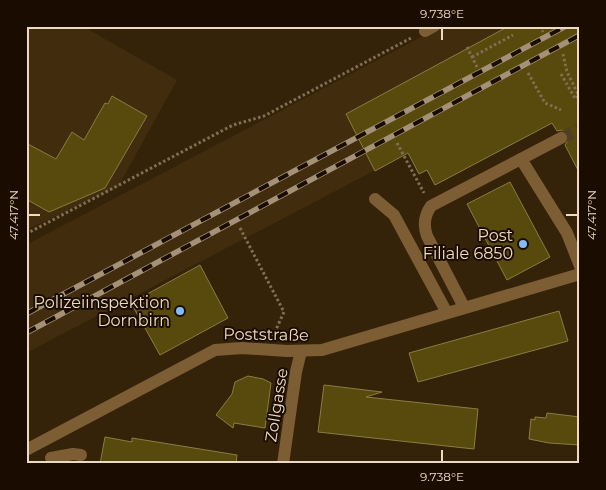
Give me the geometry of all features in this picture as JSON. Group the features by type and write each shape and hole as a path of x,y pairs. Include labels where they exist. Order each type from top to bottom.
{"street":[{"path":"464,307 425,230 424,219 431,206 561,138"},
{"path":"521,159 566,233 580,266"},
{"path":"375,199 394,215 447,313"},
{"name":"Poststraße","path":"26,450 215,350 242,348 301,351 322,350 580,274"},
{"name":"Zollgasse","path":"283,464 296,372 301,351"},
{"path":"39,443 51,461 73,454 81,455"}],"path":[{"path":"540,26 543,32"},
{"path":"26,234 233,125 264,116 429,29"},
{"path":"472,57 514,35"},
{"path":"467,47 477,67"},
{"path":"561,74 576,100 578,94 566,72 563,54"},
{"path":"528,73 545,103 561,110"},
{"path":"397,143 424,193"},
{"path":"240,228 284,312 273,336"}],"shaded area":[{"path":"26,26 82,26 177,80 118,187 26,230"},
{"path":"442,26 580,26 580,109 435,185 427,170 419,174 408,153 26,353 26,245"}],"building":[{"path":"509,26 580,26 580,174 565,145 569,139 568,134 562,130 557,131 552,123 435,185 427,170 419,174 408,153 375,171 346,114"},
{"path":"112,96 147,116 105,188 49,212 26,199 26,143 56,159 72,132 84,140 105,103 108,104"},
{"path":"510,182 550,257 507,280 467,204"},
{"name":"Polizeiinspektion Dornbirn","path":"200,265 228,318 160,355 131,303"},
{"path":"559,311 568,341 418,382 409,353"},
{"path":"248,376 271,383 265,428 234,423 233,428 216,415 232,394 235,382"},
{"path":"324,385 382,392 366,397 478,409 474,449 318,432"},
{"path":"547,413 580,417 580,445 549,443 529,439 531,419 535,420 535,417 546,418"},
{"path":"105,437 132,442 132,438 237,455 236,464 100,464"}],"tunnel":[{"path":"561,138 580,129"}],"railway":[{"path":"26,314 566,26"},
{"path":"26,333 580,35"}],"place":[{"name":"Post Filiale 6850","path":"523,244"},
{"name":"Polizeiinspektion Dornbirn","path":"180,311"}]}
